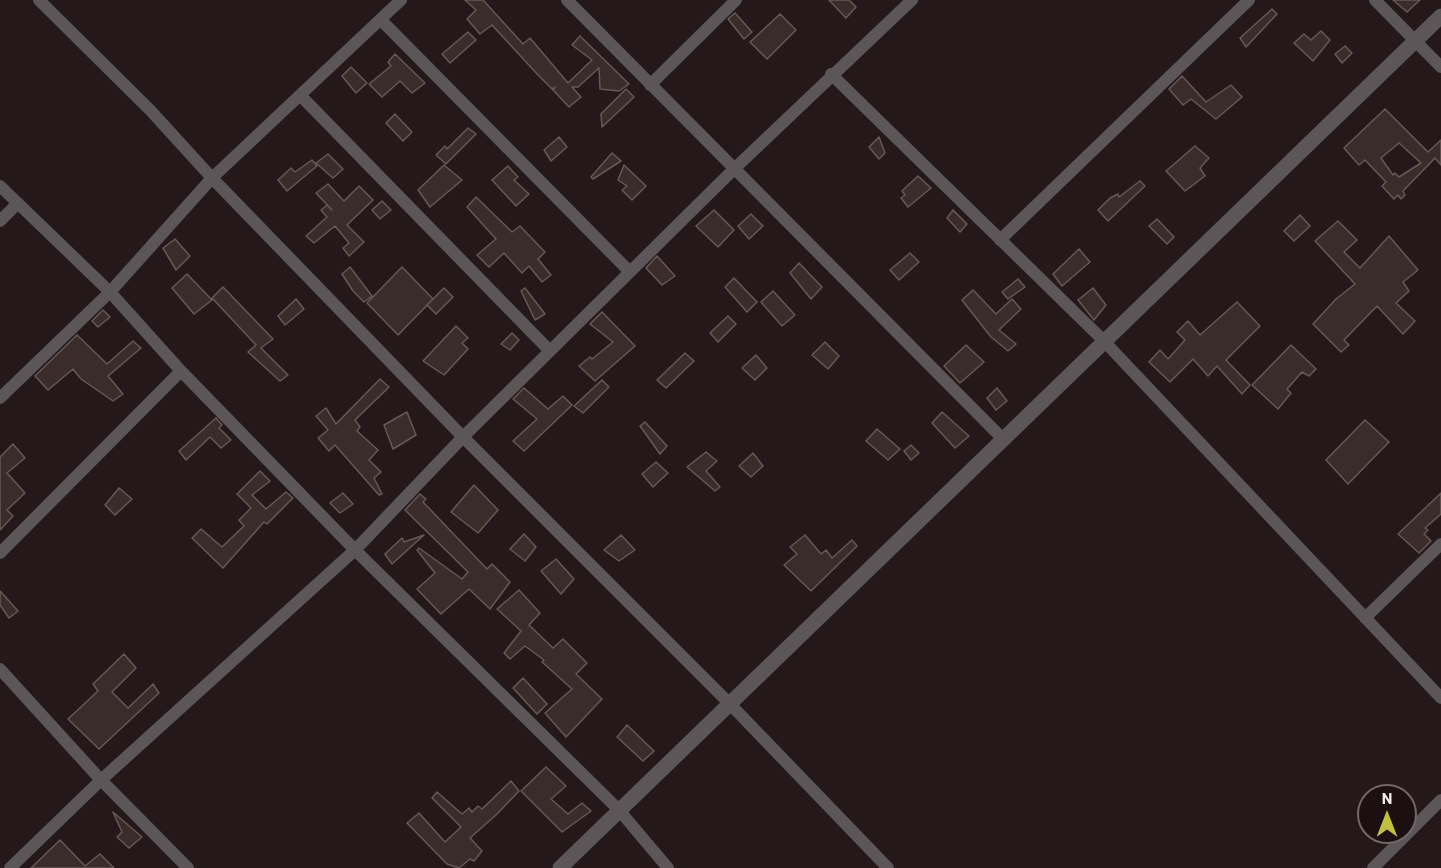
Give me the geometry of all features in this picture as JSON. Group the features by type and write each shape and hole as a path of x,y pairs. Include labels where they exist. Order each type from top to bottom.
{"street":[{"path":"39,0 151,111 212,178 463,437 729,702 888,868"},
{"path":"0,399 110,292 212,178 401,0"},
{"path":"567,0 733,170 1002,438"},
{"path":"650,85 736,0"},
{"path":"10,868 101,780 355,550 463,437 733,170 831,74 912,0"},
{"path":"1000,240 1249,0"},
{"path":"1375,0 1413,42 1441,67"},
{"path":"560,868 1441,15"},
{"path":"381,20 630,272"},
{"path":"831,74 1103,340 1441,698"},
{"path":"300,95 550,351"},
{"path":"0,186 110,292 181,371 355,550 619,810 668,868"},
{"path":"0,221 18,203"},
{"path":"0,553 181,371"},
{"path":"1365,618 1441,544"},
{"path":"0,669 101,780 188,868"},
{"path":"1373,868 1441,800"}],"building":[{"path":"465,0 483,0 523,44 530,38 568,83 592,60 572,45 580,36 629,84 619,91 600,89 599,68 578,87 572,87 581,97 569,107 553,90 555,87 552,89 492,25 480,34 467,19 476,10"},
{"path":"829,0 849,0 856,7 846,18"},
{"path":"1393,0 1420,0 1407,12"},
{"path":"1272,9 1277,14 1246,47 1240,38"},
{"path":"735,13 752,32 744,39 728,19"},
{"path":"780,14 796,30 767,59 750,42"},
{"path":"1321,31 1330,40 1313,61 1294,43 1304,34 1311,40"},
{"path":"468,32 476,40 450,63 442,54"},
{"path":"1345,46 1352,53 1342,63 1335,54"},
{"path":"395,54 425,83 412,93 400,81 382,97 369,84 391,66 388,62"},
{"path":"351,67 367,83 356,93 342,76"},
{"path":"1182,76 1206,102 1231,85 1242,97 1216,119 1191,99 1183,105 1169,89"},
{"path":"626,89 634,97 602,127 601,114"},
{"path":"1385,109 1428,152 1441,140 1441,165 1435,158 1403,191 1405,195 1401,199 1398,195 1394,199 1382,186 1386,182 1365,160 1359,165 1344,148","holes":["1399,143 1421,163 1399,177 1395,173 1393,175 1381,158"]},
{"path":"395,114 412,132 403,141 386,123"},
{"path":"468,128 476,134 446,164 436,155 445,146 447,149"},
{"path":"559,137 567,147 551,161 544,150"},
{"path":"879,137 885,153 879,159 869,147"},
{"path":"1195,146 1209,158 1200,168 1205,176 1185,191 1166,171"},
{"path":"612,153 621,161 593,179 591,177"},
{"path":"328,154 343,169 333,178 316,163"},
{"path":"312,160 317,166 287,191 278,180 291,168 295,172"},
{"path":"444,165 462,180 430,207 418,190"},
{"path":"624,165 646,186 632,200 622,190 627,186 618,180"},
{"path":"508,166 518,177 514,180 529,194 516,206 492,180"},
{"path":"918,176 931,188 908,207 901,198 905,195 902,191"},
{"path":"1140,181 1145,186 1108,221 1098,210 1110,198 1118,194 1119,197"},
{"path":"328,184 344,201 359,186 373,200 347,225 364,242 349,256 343,248 349,243 335,226 314,243 306,236 327,217 321,210 327,205 332,210 316,193"},
{"path":"476,197 512,232 520,226 545,252 538,259 551,275 542,282 529,266 522,273 504,253 489,267 477,255 496,239 467,207"},
{"path":"382,201 391,210 380,219 372,210"},
{"path":"714,210 734,230 718,247 696,226"},
{"path":"953,210 967,224 960,232 947,218"},
{"path":"751,214 763,226 749,239 738,226"},
{"path":"1300,215 1310,226 1294,241 1284,231"},
{"path":"1157,219 1174,237 1167,244 1149,226"},
{"path":"1338,221 1357,240 1344,252 1360,268 1389,236 1418,270 1403,282 1409,291 1396,303 1415,321 1403,334 1377,306 1344,340 1349,345 1341,352 1313,324 1336,299 1355,284 1315,241"},
{"path":"175,239 190,256 176,270 163,248"},
{"path":"1079,249 1090,262 1062,286 1053,274"},
{"path":"910,253 919,262 899,280 890,270"},
{"path":"657,256 675,276 662,285 646,268"},
{"path":"799,263 822,287 811,299 790,273"},
{"path":"350,267 372,296 364,302 353,291 342,274"},
{"path":"402,267 433,299 398,335 367,303"},
{"path":"187,274 212,300 194,314 172,288"},
{"path":"734,278 757,302 747,312 725,287"},
{"path":"1018,279 1025,287 1008,299 1002,292"},
{"path":"223,287 273,339 261,348 288,375 280,381 248,352 256,345 212,298"},
{"path":"444,288 453,297 436,314 427,305"},
{"path":"525,288 545,314 535,320 521,291"},
{"path":"1093,288 1106,305 1094,320 1078,300"},
{"path":"973,290 996,314 1012,299 1021,309 999,330 1016,344 1008,351 991,337 962,300"},
{"path":"773,291 795,315 782,326 761,302"},
{"path":"296,299 304,309 285,325 278,316"},
{"path":"1237,302 1260,326 1226,360 1250,385 1242,394 1217,366 1208,376 1193,359 1170,382 1149,362 1160,350 1168,359 1185,340 1177,332 1188,321 1200,335"},
{"path":"103,310 110,317 98,327 92,321"},
{"path":"602,312 635,346 595,381 579,366 613,342 590,324"},
{"path":"728,316 736,324 718,342 710,333"},
{"path":"456,326 468,338 462,343 468,349 444,375 423,361"},
{"path":"512,333 519,340 510,350 501,344"},
{"path":"77,335 107,364 133,341 141,348 108,376 123,394 113,401 81,379 73,369 48,390 35,376"},
{"path":"825,342 839,356 828,369 812,355"},
{"path":"966,345 984,362 960,383 944,366"},
{"path":"1291,345 1316,369 1309,376 1302,372 1287,389 1291,393 1278,409 1252,385"},
{"path":"685,353 694,361 666,388 657,380"},
{"path":"756,355 767,368 755,380 742,368"},
{"path":"380,379 389,387 355,420 360,427 357,431 378,450 369,460 381,472 374,478 382,494 379,495 335,445 329,451 318,438 328,430 316,416 326,408 336,424"},
{"path":"602,380 609,387 583,413 574,406"},
{"path":"524,388 548,409 563,396 572,405 524,451 513,441 537,419 513,399"},
{"path":"997,388 1007,401 996,410 987,398"},
{"path":"407,412 416,435 393,449 384,425"},
{"path":"942,412 969,436 955,448 932,423"},
{"path":"216,418 222,425 219,428 231,440 221,448 210,437 186,460 179,451"},
{"path":"1365,420 1389,442 1348,484 1326,460"},
{"path":"645,422 667,446 660,454 640,426"},
{"path":"877,429 900,449 888,460 866,441"},
{"path":"13,444 25,458 7,473 25,493 7,510 13,516 0,530 0,457"},
{"path":"911,445 919,453 911,460 904,451"},
{"path":"706,452 717,461 706,471 720,487 715,491 687,467"},
{"path":"753,453 763,466 751,477 739,466"},
{"path":"656,462 668,473 653,487 642,474"},
{"path":"260,471 270,481 252,495 266,509 286,492 293,498 267,524 264,522 223,568 192,538 201,529 222,547 244,526 239,520 251,508 237,494"},
{"path":"474,485 498,510 478,533 451,512"},
{"path":"119,488 132,499 115,515 105,505"},
{"path":"343,493 353,504 340,513 330,503"},
{"path":"1441,493 1441,514 1425,528 1428,530 1424,534 1431,541 1419,553 1398,534"},
{"path":"420,494 426,499 423,502 487,569 492,564 510,582 490,609 469,589 441,614 417,589 435,573 417,550 419,548 462,579 468,572 405,510"},
{"path":"524,534 536,547 525,561 510,549"},
{"path":"424,535 392,564 385,554 402,538 404,542"},
{"path":"621,535 635,550 619,561 604,550"},
{"path":"805,535 821,554 826,550 832,558 852,540 857,546 811,591 784,565 797,554 790,547"},
{"path":"556,559 574,579 561,594 541,571"},
{"path":"519,590 540,613 529,625 553,648 563,639 587,663 576,674 602,699 566,737 545,713 572,689 542,662 544,660 525,646 510,659 504,653 521,631 497,609"},
{"path":"0,591 18,611 9,618 0,605"},
{"path":"124,654 136,668 112,692 128,708 153,684 159,693 99,749 68,719 98,691 93,684"},
{"path":"523,678 547,704 537,714 513,688"},
{"path":"627,725 654,751 643,761 617,737"},
{"path":"546,767 566,786 551,799 568,814 582,803 591,811 562,832 521,791"},
{"path":"511,781 519,791 470,838 482,851 474,861 470,859 459,868 447,864 407,823 419,813 445,842 461,827 432,798 437,792 462,814 469,808 472,812 478,806 482,809"},
{"path":"113,812 142,837 129,848 117,837 122,832"},
{"path":"60,840 85,866 100,854 114,868 31,868"}]}
